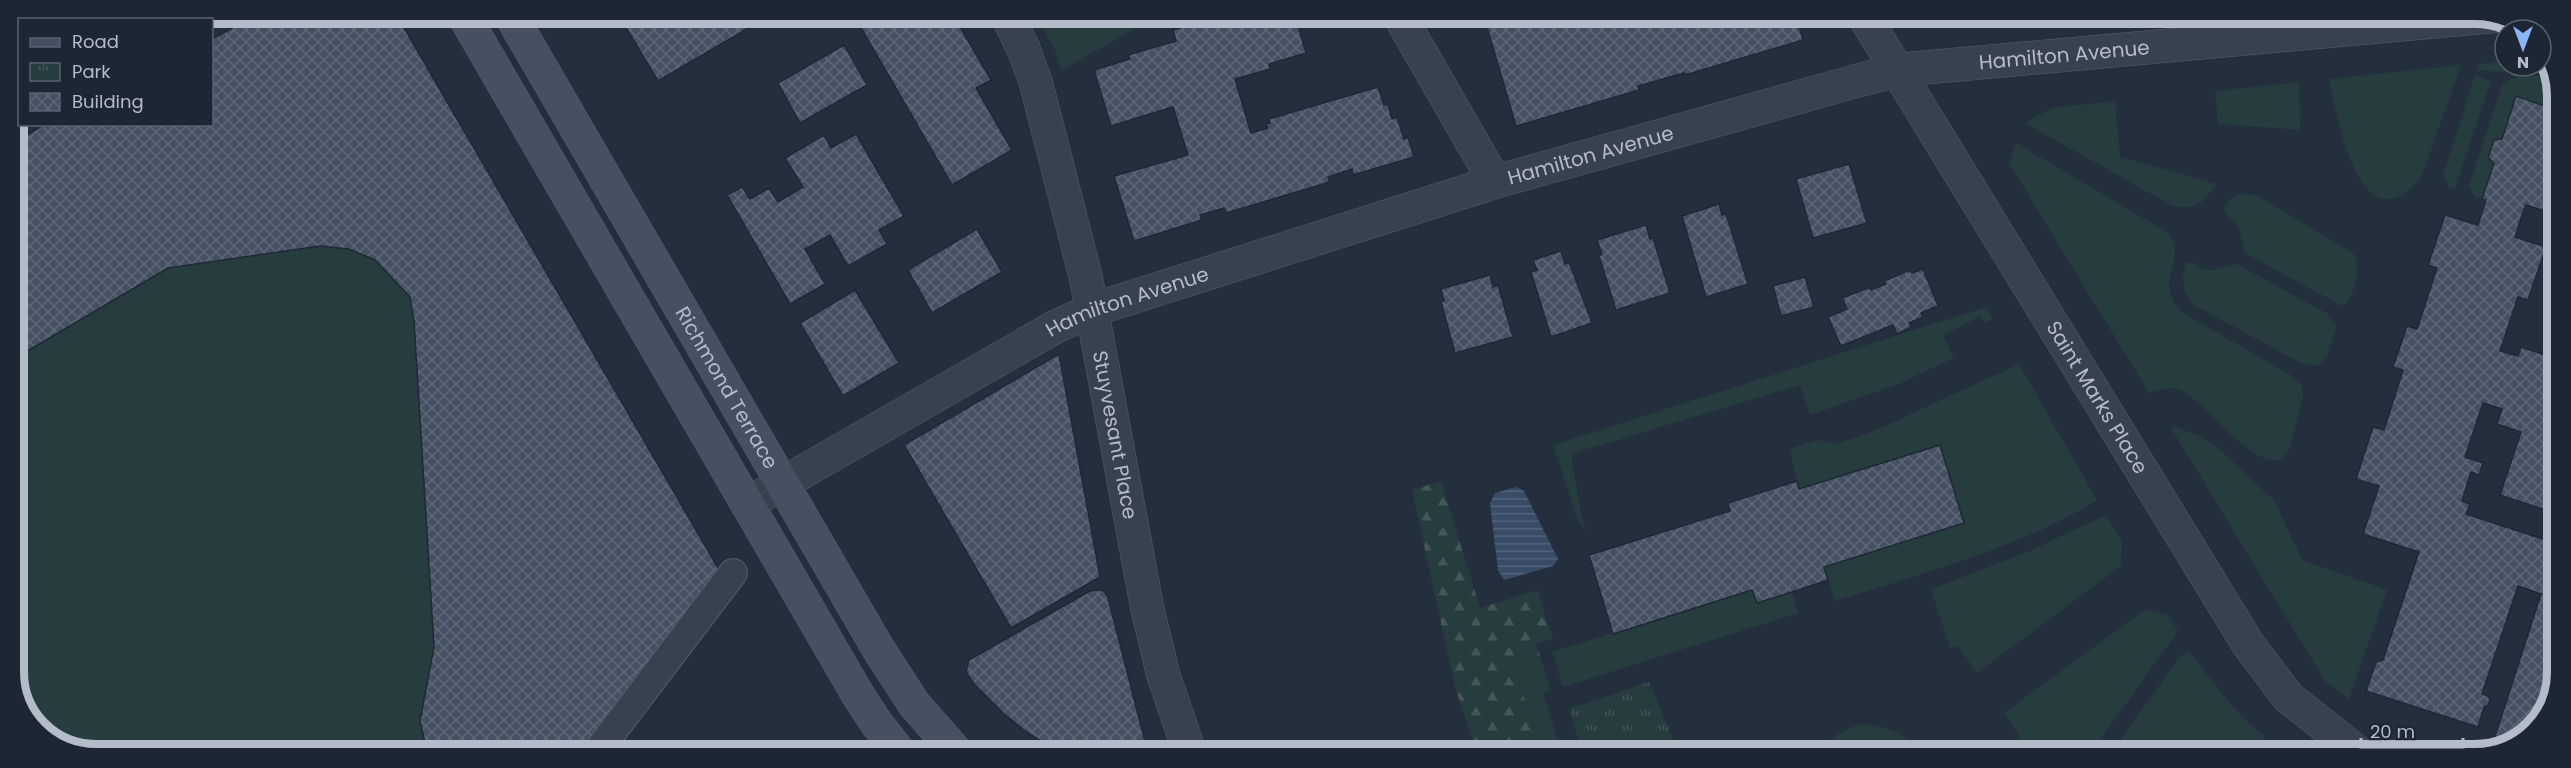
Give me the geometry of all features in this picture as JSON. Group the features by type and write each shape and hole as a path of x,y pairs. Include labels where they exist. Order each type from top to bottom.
{"main road":[{"name":"Richmond Terrace","path":"469,24 858,695 893,744"},
{"name":"Richmond Terrace","path":"516,24 895,676 928,721 949,744"}],"street":[{"name":"Stuyvesant Place","path":"1011,24 1036,83 1092,310 1151,629 1187,744"},
{"path":"1404,24 1495,182"},
{"name":"Saint Marks Place","path":"1869,24 2248,644 2288,697 2347,744"},
{"name":"Hamilton Avenue","path":"747,504 1055,327 1092,310 1495,182 1897,70 2406,24"},
{"path":"603,744 733,573"}],"green space":[{"path":"240,24 402,24 721,573 586,744 96,744 77,742 64,737 49,726 34,708 25,686 24,677 24,137 43,126 213,126 213,38"},
{"path":"1041,24 1142,24 1061,71 1055,50"},
{"path":"2493,62 2493,71 2477,70 2478,64"},
{"path":"2461,65 2422,176 2401,195 2383,199 2368,190 2356,171 2346,148 2329,79"},
{"path":"2475,75 2491,81 2455,189 2449,187 2443,175"},
{"path":"2545,78 2547,107 2516,96 2502,139 2494,140 2488,157 2494,163 2482,199 2475,197 2469,186 2502,86 2512,79"},
{"path":"2299,82 2300,130 2218,124 2215,91"},
{"path":"2115,101 2120,157 2217,184 2203,201 2187,207 2171,205 2025,123 2052,108"},
{"path":"2016,143 2170,234 2175,256 2169,284 2175,303 2185,314 2289,374 2302,384 2303,398 2291,445 2282,458 2269,460 2254,453 2192,397 2181,390 2169,388 2149,393 2009,163"},
{"path":"2241,193 2258,196 2353,253 2358,271 2347,303 2340,305 2245,253 2238,227 2224,208 2230,199"},
{"path":"2191,262 2203,269 2213,270 2237,264 2328,314 2336,324 2336,328 2327,358 2317,366 2303,364 2194,305 2187,295 2183,280 2186,263"},
{"path":"1986,307 1993,319 1985,323 1980,316 1943,336 1954,358 1898,384 1810,415 1800,385 1571,454 1586,532 1578,521 1553,445"},
{"path":"2019,364 2097,500 2035,533 2003,546 1936,570 1835,601 1824,567 1940,445 1799,489 1790,451 1794,447 1817,440 1835,444 1872,432"},
{"path":"2175,427 2197,435 2217,447 2274,500 2302,560 2387,590 2349,699 2325,681 2171,428"},
{"path":"1441,481 1480,608 1537,590 1553,639 1536,644 1540,656 1512,664 1540,744 1474,744 1455,687 1412,490"},
{"path":"2106,515 2122,541 2121,566 1977,673 1958,646 1950,648 1931,589 2030,551"},
{"path":"1752,590 1792,592 1798,613 1563,687 1552,652"},
{"path":"2146,609 2168,615 2178,631 2097,744 2016,744 2020,736 2004,713"},
{"path":"2189,651 2234,707 2265,737 2260,744 2165,744 2161,741 2159,744 2117,744 2179,658"},
{"path":"1540,656 1551,690 1543,693 1559,744 1540,744 1512,664"},
{"path":"1649,682 1675,744 1580,744 1569,709"},
{"path":"1862,724 1879,726 1902,735 1912,744 1827,744 1837,735"}],"water":[{"path":"1516,487 1524,491 1558,559 1553,566 1504,580 1498,570 1490,503 1495,493"}],"building":[{"path":"240,24 402,24 721,573 586,744 425,744 420,721 434,647 414,321 410,297 375,260 349,249 320,246 168,268 24,353 24,137 42,126 213,126 213,38"},
{"path":"624,24 755,24 658,81"},
{"path":"859,24 958,24 991,80 976,88 1012,150 952,185"},
{"path":"1194,24 1298,24 1306,53 1269,64 1270,69 1235,79 1251,133 1268,128 1266,124 1270,123 1269,119 1378,87 1384,105 1388,104 1392,119 1397,117 1404,139 1408,137 1414,157 1353,175 1352,169 1328,177 1330,182 1226,213 1224,208 1200,215 1202,220 1134,241 1114,176 1188,155 1173,107 1111,126 1094,70 1130,59 1128,55 1176,41 1173,30"},
{"path":"1497,24 1798,24 1803,40 1685,75 1684,73 1638,86 1639,90 1516,126 1487,27"},
{"path":"844,45 867,85 800,123 778,83"},
{"path":"2516,96 2547,107 2547,212 2526,205 2515,237 2546,247 2528,300 2518,297 2500,351 2518,356 2521,347 2547,356 2547,510 2500,495 2521,432 2497,424 2502,409 2483,403 2465,457 2483,463 2479,475 2471,472 2462,501 2470,504 2466,514 2547,540 2545,691 2535,712 2526,723 2511,734 2493,742 2541,594 2518,586 2482,694 2488,696 2490,700 2484,707 2478,727 2366,691 2376,662 2383,660 2419,552 2363,534 2379,486 2356,479 2373,427 2384,430 2403,370 2393,367 2407,326 2417,329 2437,268 2428,265 2445,215 2478,225 2486,200 2482,199 2494,163 2488,158 2494,140 2502,139"},
{"path":"856,134 904,216 879,230 887,244 848,266 830,235 805,249 825,284 790,304 727,195 742,187 750,199 769,188 778,202 803,187 785,158 824,135 831,148"},
{"path":"1849,164 1867,223 1813,238 1796,179"},
{"path":"1719,204 1722,215 1726,214 1748,284 1706,297 1682,216"},
{"path":"1646,225 1650,239 1653,238 1670,293 1616,310 1599,256 1602,254 1597,240"},
{"path":"977,229 1002,272 932,313 908,270"},
{"path":"1561,251 1565,264 1569,262 1592,323 1551,337 1531,272 1537,270 1533,260"},
{"path":"1923,269 1938,306 1921,313 1923,317 1909,323 1911,327 1897,334 1893,325 1841,346 1828,317 1847,309 1842,298 1870,287 1871,290 1886,284 1884,281 1910,270 1912,273"},
{"path":"1490,275 1493,287 1498,285 1513,337 1455,353 1441,302 1444,301 1441,289"},
{"path":"1805,277 1814,307 1781,316 1773,286"},
{"path":"855,290 899,363 843,396 800,323"},
{"path":"1059,354 1100,577 1011,628 904,445"},
{"path":"1940,445 1964,523 1824,567 1828,580 1792,592 1757,603 1752,590 1613,634 1589,555 1730,511 1728,503 1797,481 1799,489"},
{"path":"1090,591 1104,591 1108,598 1146,744 1046,744 1003,713 975,685 966,672 969,660"}]}
